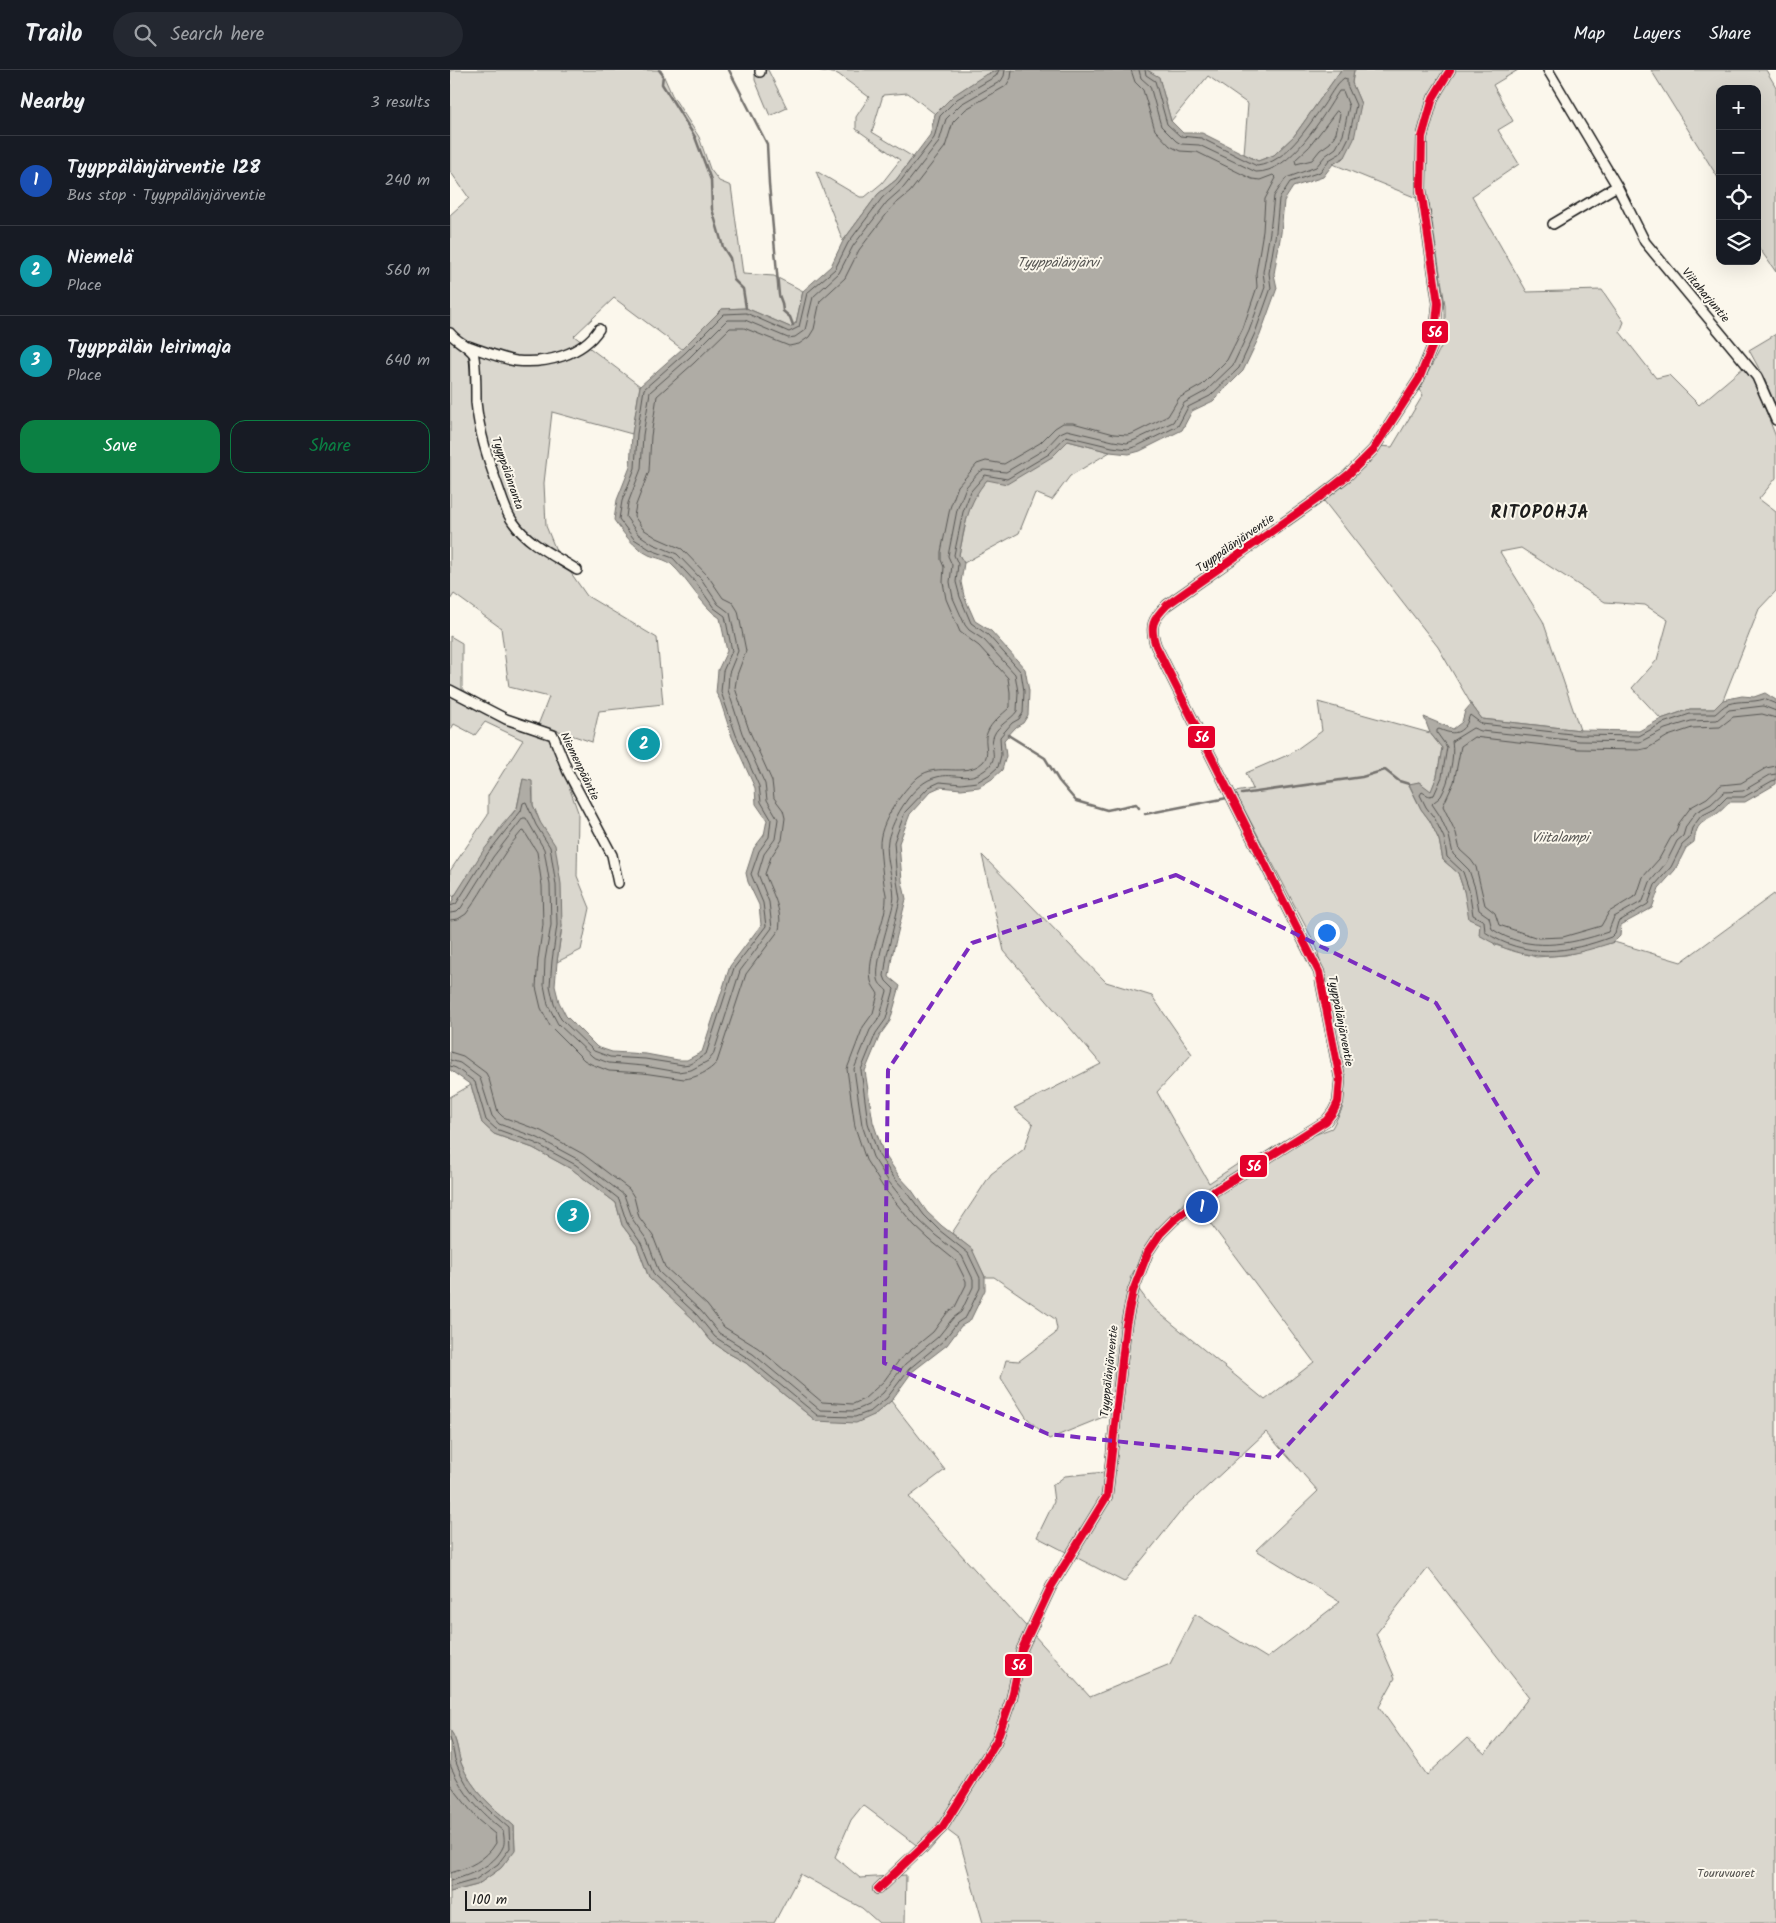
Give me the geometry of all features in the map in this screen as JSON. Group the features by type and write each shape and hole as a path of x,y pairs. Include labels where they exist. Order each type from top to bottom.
{"street":[{"name":"Tyyppälänjärventie","path":"878,1889 942,1828 996,1742 1012,1697 1022,1649 1051,1587 1107,1496 1126,1325 1133,1291 1148,1252 1174,1220 1197,1202 1326,1121 1338,1102 1340,1079 1318,972 1156,646 1152,634 1152,625 1157,614 1167,605 1250,548 1348,475 1373,450 1419,379 1434,342 1438,303 1421,189 1422,138 1433,98 1450,70"},
{"name":"Viitaharjuntie","path":"1548,70 1617,186 1645,242 1757,377 1776,420"},
{"path":"1553,224 1617,186"},
{"path":"465,346 516,360 544,360 564,356 581,347 599,329"},
{"name":"Tyyppälänranta","path":"450,333 455,340 465,346 476,358 474,371 477,412 484,446 512,521 525,536 577,570"},
{"name":"Niemenpääntie","path":"450,690 506,719 553,735 568,772 612,855 618,883"}],"highlighted area":[{"path":"1176,875 1436,1003 1538,1173 1276,1458 1048,1434 884,1363 888,1070 972,943"}],"green space":[{"path":"450,70 661,70 672,95 699,137 710,169 719,181 731,186 743,274 774,276 803,291 796,323 790,327 746,308 722,309 682,349 614,298 574,336 640,386 632,434 552,412 544,483 546,526 557,553 587,596 657,638 663,704 599,711 592,742 553,729 551,736 578,812 577,876 590,908 581,950 557,962 562,926 540,822 533,805 533,787 523,779 517,808 502,825 454,897 450,894 450,871 488,815 488,796 523,740 485,722 475,735 454,724 450,731 450,636 462,643 462,689 499,712 538,725 549,697 509,687 501,628 454,594 450,600 450,215 469,198 450,171"},
{"path":"755,70 768,70 787,108 770,116 755,80"},
{"path":"816,70 999,70 965,88 935,114 908,93 883,95 872,132 913,157 896,180 878,194 843,241 816,171 860,197 865,197 882,183 900,160 856,129 856,117 869,97 838,74"},
{"path":"1147,70 1341,70 1294,136 1274,155 1258,161 1244,154 1248,104 1208,76 1171,121 1159,78"},
{"path":"1354,70 1518,70 1493,85 1513,121 1498,130 1519,164 1472,196 1527,292 1602,290 1624,322 1620,332 1656,378 1669,375 1699,405 1744,367 1753,378 1776,437 1776,478 1759,499 1776,512 1776,591 1759,609 1723,700 1714,709 1690,709 1661,719 1632,688 1657,660 1668,620 1645,605 1605,602 1521,548 1500,552 1543,621 1580,730 1482,719 1471,704 1438,647 1324,501 1369,463 1380,446 1392,447 1423,395 1419,390 1442,345 1445,329 1445,305 1429,203 1333,164 1345,157 1361,104 1352,83"},
{"path":"1651,70 1766,70 1776,87 1776,272 1761,251 1761,85 1716,85 1716,175"},
{"path":"1776,334 1776,406 1749,350"},
{"path":"1068,441 1110,452 1070,476 1052,500 1035,493 1019,533 964,563 959,555 968,513 975,494 987,480 1052,457"},
{"name":"Touruvuoret","path":"1318,702 1430,733 1442,748 1437,776 1431,792 1419,782 1409,785 1439,840 1443,860 1458,873 1464,891 1480,924 1495,945 1536,957 1566,955 1614,942 1681,962 1774,894 1776,897 1776,1923 983,1923 959,1839 947,1830 927,1853 863,1805 851,1820 835,1857 860,1878 906,1875 905,1923 879,1923 862,1908 800,1874 774,1923 450,1923 450,1892 477,1885 501,1868 515,1849 514,1826 477,1790 465,1772 456,1742 450,1730 450,1097 471,1085 482,1123 494,1134 533,1148 573,1170 616,1203 622,1225 637,1245 649,1278 693,1318 711,1341 746,1363 816,1421 874,1415 891,1401 945,1470 909,1497 1090,1697 1170,1664 1195,1614 1267,1658 1340,1602 1256,1550 1318,1491 1266,1432 1182,1510 1124,1582 1037,1537 1054,1502 1052,1486 1065,1476 1105,1472 1113,1413 1049,1439 1026,1417 1001,1378 1006,1360 1019,1361 1055,1334 1057,1329 1055,1319 994,1277 985,1277 971,1249 952,1233 991,1174 1024,1149 1033,1124 1014,1108 1101,1064 1004,951 982,855 1106,982 1152,996 1192,1054 1157,1092 1209,1183 1236,1165 1332,1128 1342,1109 1345,1078 1317,948 1235,792 1253,789 1246,773 1290,754 1322,731","holes":["1190,1196 1314,1362 1265,1400 1152,1307 1130,1278 1156,1233","1428,1568 1529,1697 1485,1754 1467,1738 1427,1775 1379,1707 1395,1678 1376,1634"]}],"water":[{"name":"Tyyppälänjärvi","path":"999,70 1147,70 1159,77 1171,121 1183,133 1202,133 1258,161 1274,155 1294,136 1341,70 1354,70 1352,83 1361,104 1354,139 1345,157 1333,164 1323,177 1293,187 1284,201 1274,274 1277,288 1260,335 1243,371 1213,401 1192,411 1182,430 1140,451 1129,454 1110,452 1068,441 1052,457 1007,484 987,480 971,506 959,555 964,563 961,582 964,596 975,621 991,631 1025,669 1029,691 1028,715 1023,723 1016,727 1004,740 1006,756 1002,770 992,779 979,787 961,789 940,787 931,791 910,814 899,843 902,881 906,899 892,956 889,977 900,986 890,1021 880,1035 865,1071 873,1122 883,1152 927,1212 972,1249 985,1277 985,1290 970,1321 961,1326 947,1345 912,1372 891,1401 874,1415 856,1423 816,1421 746,1363 711,1341 693,1319 649,1278 637,1245 622,1225 616,1203 573,1170 533,1148 494,1134 482,1123 471,1085 450,1070 450,907 454,897 483,851 517,808 523,779 532,781 533,805 540,822 555,845 561,884 562,926 555,986 559,1002 566,1016 597,1047 612,1052 646,1054 687,1060 702,1052 730,966 761,925 759,905 748,882 746,873 754,848 764,835 767,820 756,804 755,788 732,737 716,693 718,670 727,651 720,618 707,607 671,564 638,548 614,520 617,500 630,467 632,434 640,386 682,349 722,309 746,308 790,327 796,323 803,291 831,266 843,241 878,194 896,180 930,135 935,114 954,95 985,75"},
{"name":"Viitalampi","path":"1765,693 1776,700 1776,784 1745,802 1729,802 1718,813 1702,823 1697,830 1694,842 1686,848 1675,870 1659,888 1652,908 1621,925 1620,936 1614,942 1578,952 1545,956 1513,951 1479,935 1480,924 1469,919 1464,891 1458,873 1443,860 1439,840 1409,784 1419,782 1431,791 1437,776 1442,748 1430,733 1424,717 1453,729 1462,722 1465,711 1471,704 1482,719 1580,730 1639,731 1661,719 1690,709 1714,709 1723,700 1742,696 1754,697"},
{"path":"450,1730 456,1742 465,1772 477,1790 514,1826 515,1850 501,1868 477,1885 450,1892"}],"waterway":[{"path":"659,70 663,75 662,84 695,137 711,180 712,209 723,247 730,258 734,280 743,289 746,308"},
{"path":"729,70 767,144 779,295 783,311 790,317 793,325"},
{"path":"1008,735 1045,758 1059,781 1076,801 1107,810 1136,804 1139,808"},
{"path":"1242,794 1362,777 1385,770 1399,781 1409,784"},
{"path":"1145,814 1227,798"}],"transit line":[{"name":"56","path":"878,1889 942,1828 996,1742 1012,1697 1022,1649 1051,1587 1107,1496 1126,1325 1133,1291 1148,1252 1160,1234 1174,1220 1197,1202 1326,1121 1338,1102 1340,1079 1319,972 1156,646 1153,628 1158,614 1167,605 1316,500 1348,475 1373,450 1419,379 1434,342 1438,303 1421,189 1422,137 1433,98 1450,70"}],"place":[{"name":"Niemelä","path":"644,744"},
{"name":"Tyyppälänjärventie 128","path":"1202,1207"},
{"name":"Tyyppälän leirimaja","path":"573,1216"}],"district":[{"name":"RITOPOHJA","path":"1540,512"}]}
